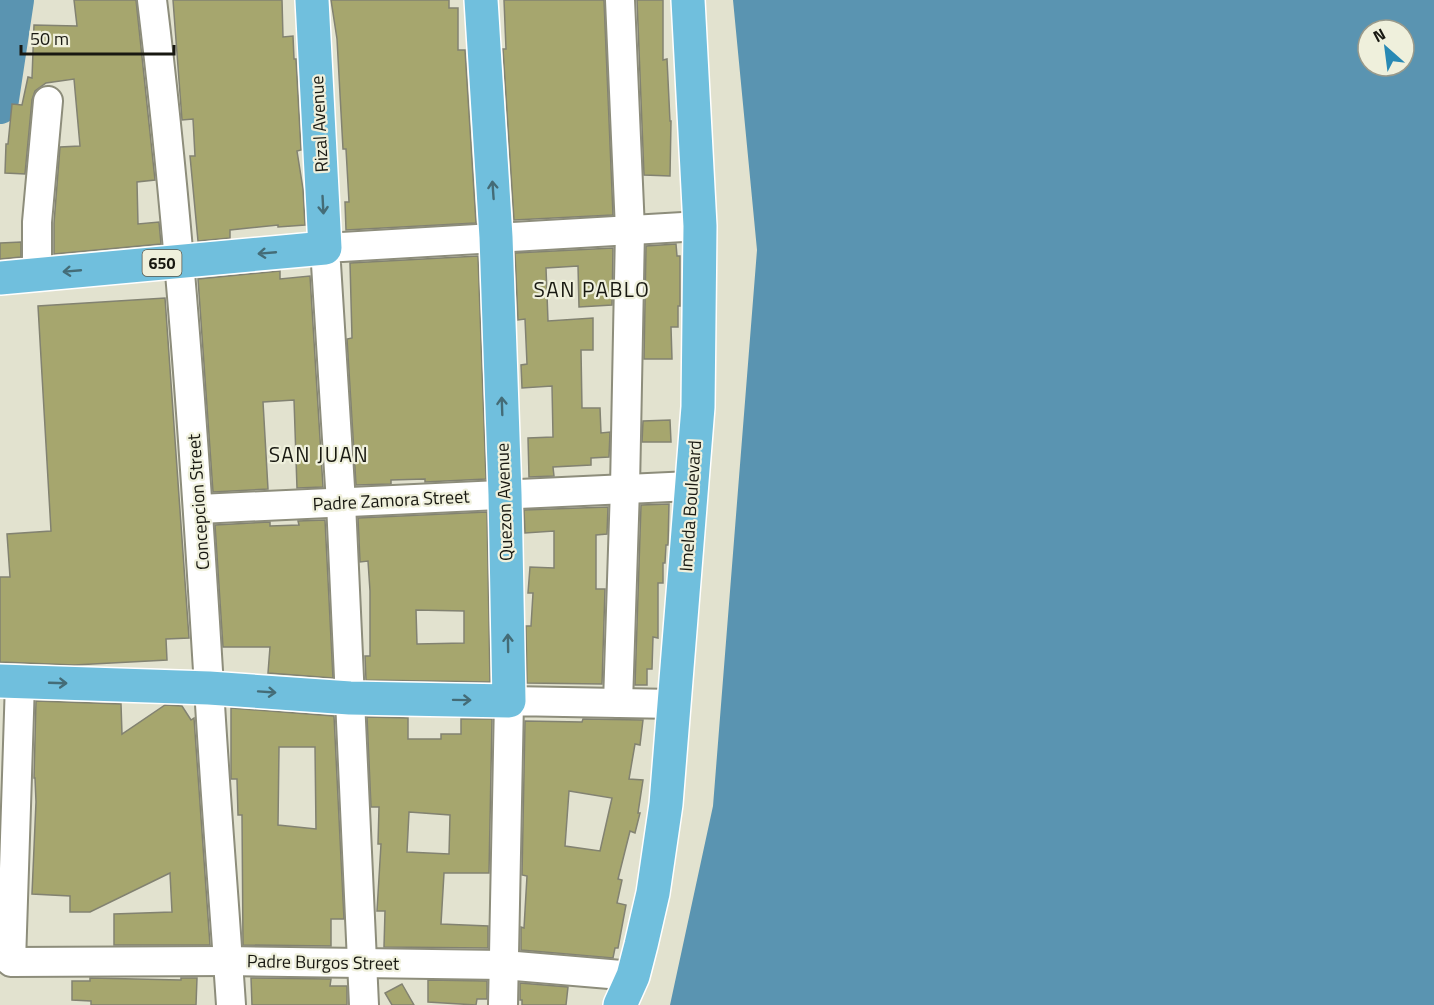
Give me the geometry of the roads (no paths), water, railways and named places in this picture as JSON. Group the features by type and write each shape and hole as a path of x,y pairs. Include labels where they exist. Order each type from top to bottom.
{"main road":[{"name":"Rizal Avenue","path":"312,0 325,248"},
{"name":"Quezon Avenue","path":"481,0 496,237 509,701"},
{"name":"Imelda Boulevard","path":"627,991 652,893 666,804 698,407 700,226 688,0"},
{"name":"650","path":"0,278 325,248"},
{"path":"10,681 209,688 350,698 509,701"}],"street":[{"name":"Concepcion Street","path":"152,0 165,103 180,261 199,509 231,1005"},
{"path":"618,703 630,230 620,0"},
{"path":"37,274 37,222 48,101"},
{"path":"364,1005 341,503 325,248 700,226"},
{"name":"Padre Zamora Street","path":"199,509 691,486"},
{"name":"Padre Burgos Street","path":"10,681 11,962 228,961 504,965 627,991"},
{"path":"509,701 675,704"},
{"name":"Quezon Avenue","path":"503,1005 509,701"}],"water":[{"path":"733,0 1434,0 1434,1005 670,1005 713,806 757,250"}],"waterway":[{"path":"0,106 16,0"}],"district":[{"name":"SAN PABLO","path":"592,289"},
{"name":"SAN JUAN","path":"319,454"}]}
